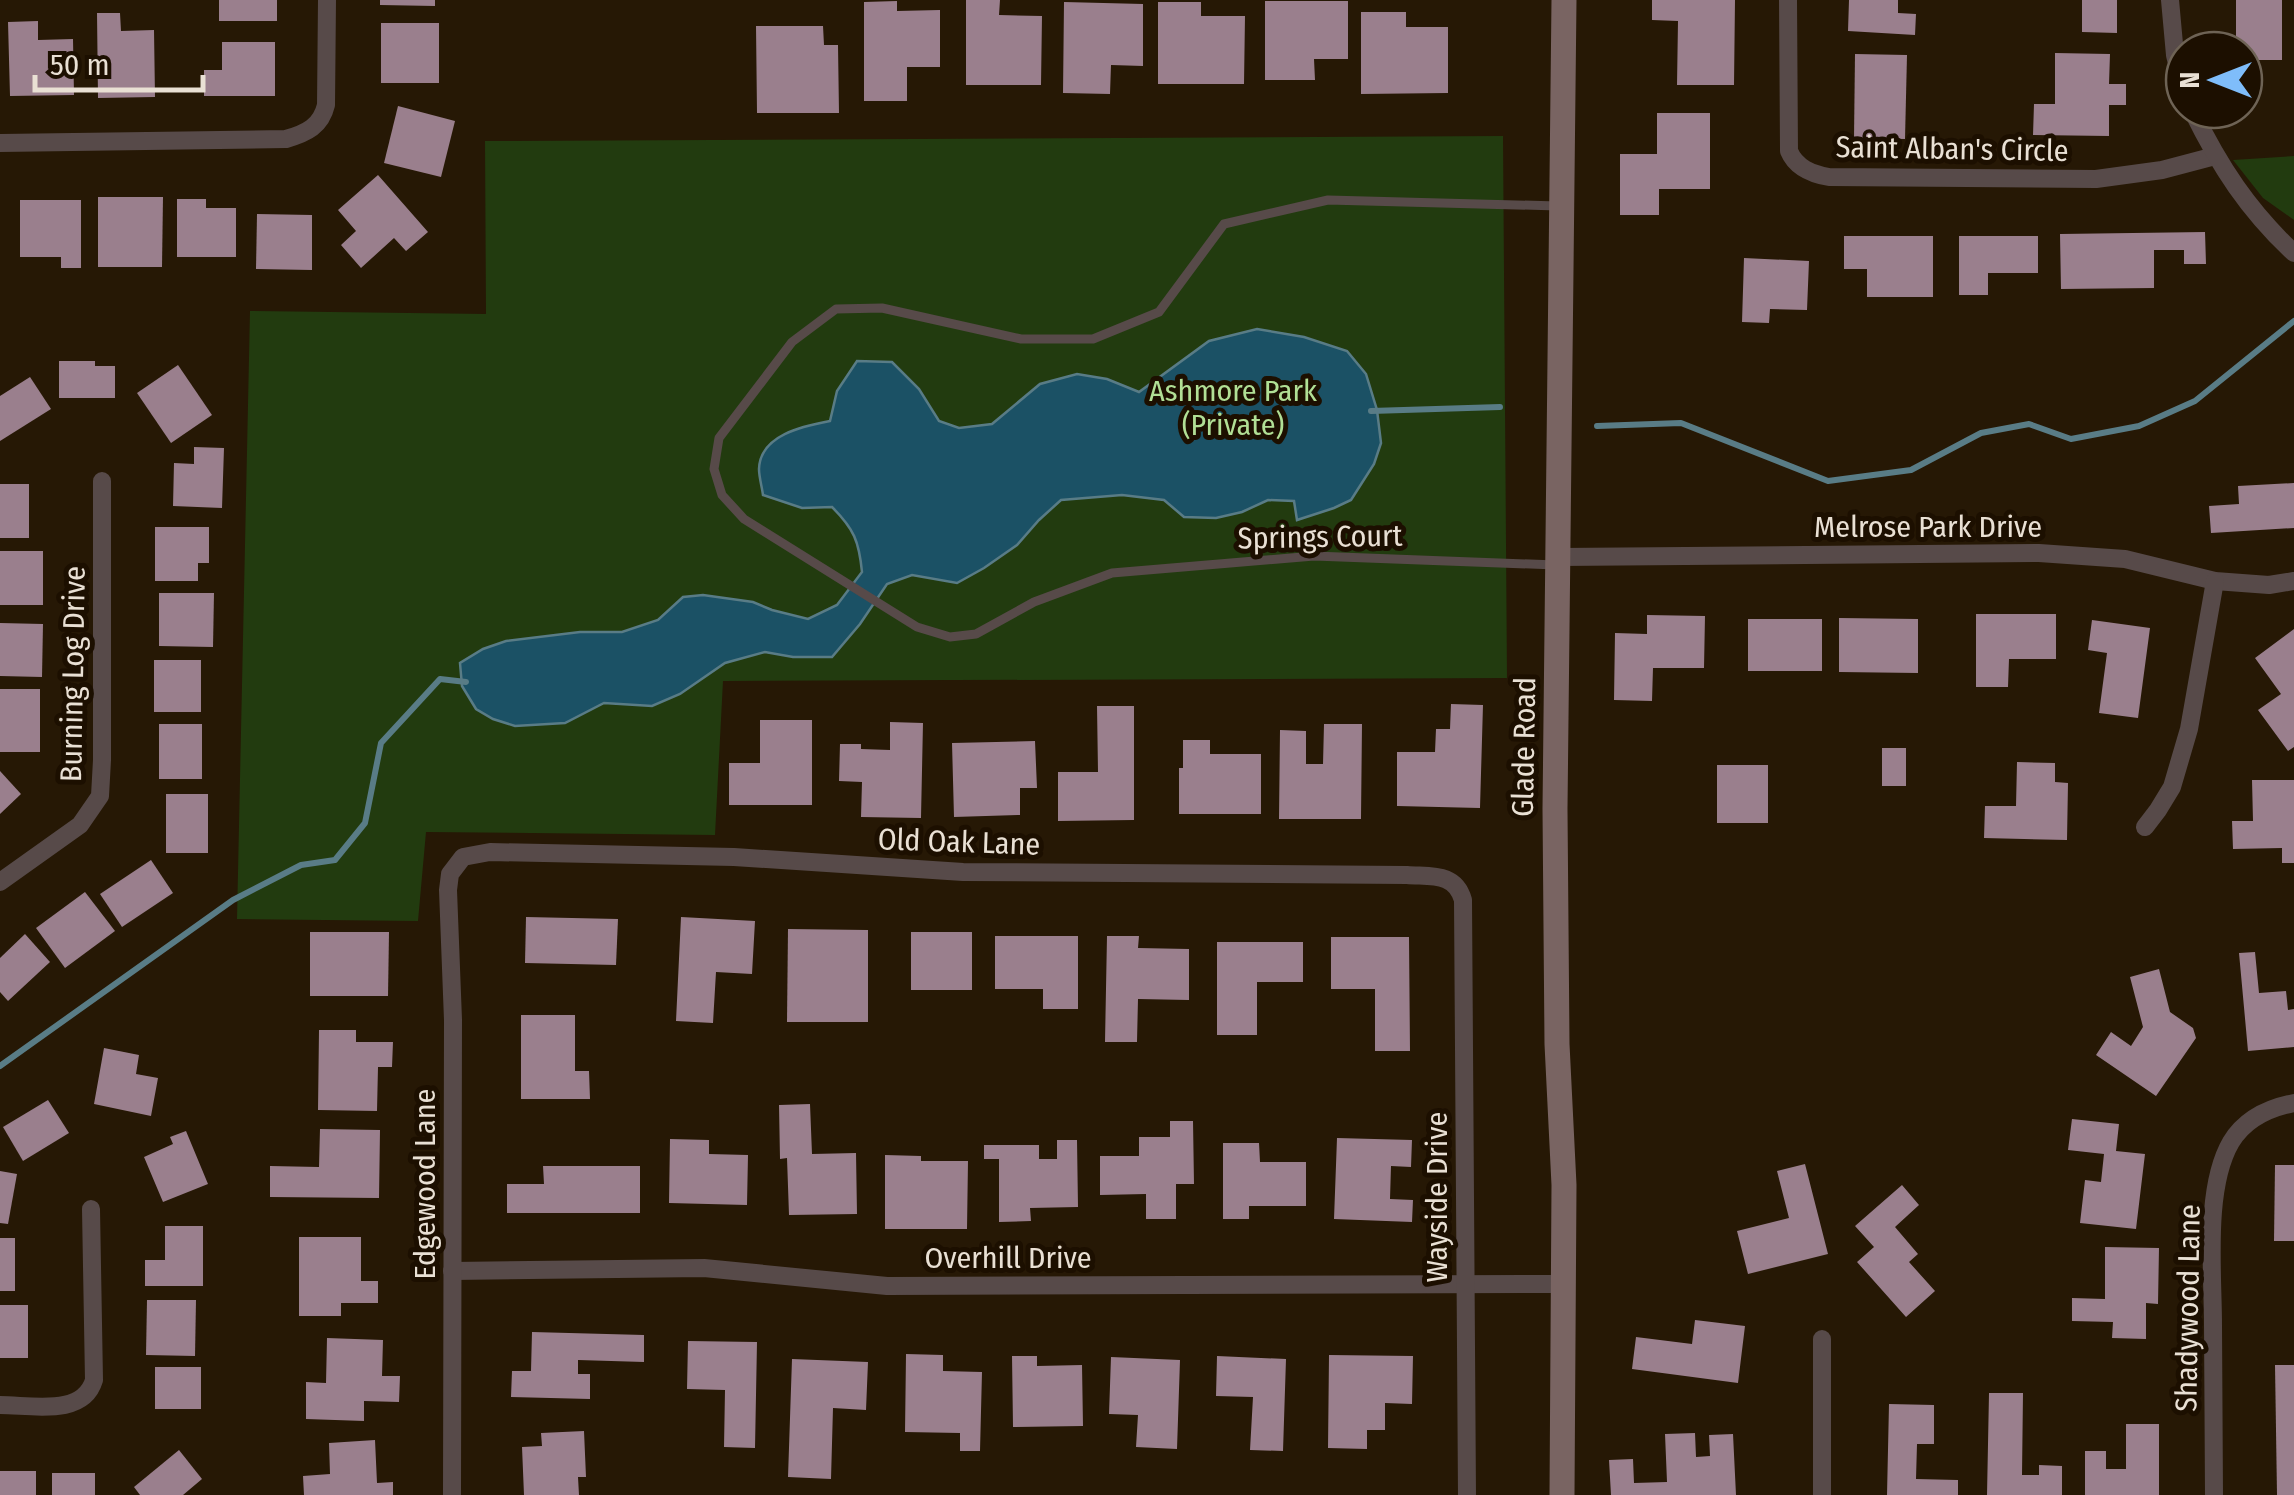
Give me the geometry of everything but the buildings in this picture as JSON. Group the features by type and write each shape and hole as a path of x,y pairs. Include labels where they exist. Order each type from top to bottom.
{"main road":[{"name":"Glade Road","path":"1562,1495 1564,1185 1557,1044 1555,827 1564,0"}],"street":[{"path":"0,143 286,138 303,134 324,116 326,105 327,0"},
{"name":"Saint Alban's Circle","path":"1788,0 1789,151 1792,160 1812,174 2096,179 2162,170 2214,156"},
{"path":"2170,0 2173,30"},
{"path":"2202,130 2243,198 2294,253"},
{"name":"Burning Log Drive","path":"0,882 80,825 100,796 102,481"},
{"name":"Melrose Park Drive","path":"1559,561 2039,552 2125,559 2214,581 2269,585 2294,582"},
{"path":"2145,826 2172,786 2190,729 2214,581"},
{"name":"Old Oak Lane","path":"450,874 463,857 490,852 715,857 963,872 1407,875 1449,879 1460,888 1463,900"},
{"name":"Edgewood Lane","path":"450,874 454,1020 452,1495"},
{"name":"Wayside Drive","path":"1463,900 1466,1495"},
{"name":"Shadywood Lane","path":"2214,1495 2212,1217 2220,1168 2244,1125 2273,1107 2294,1103"},
{"path":"0,1405 71,1405 90,1392 94,1380 90,1209"},
{"name":"Overhill Drive","path":"452,1270 704,1268 887,1286 1564,1284"},
{"path":"1822,1339 1822,1495"}],"lane":[{"name":"Springs Court","path":"1559,561 1314,556 1112,572 1034,602 976,634 950,637 917,626 744,518 722,495 714,469 719,438 738,411 792,342 836,309 882,308 1021,340 1093,338 1159,312 1224,224 1328,200 1562,206"}],"green space":[{"name":"Ashmore Park (Private)","path":"1503,136 1507,678 723,681 715,835 426,832 418,921 237,919 250,311 486,314 485,141"},
{"path":"2294,156 2294,220 2263,198 2233,160"}],"water":[{"path":"1257,329 1304,337 1347,351 1366,374 1377,410 1381,443 1374,464 1351,500 1297,520 1294,501 1268,500 1216,518 1184,517 1164,500 1122,495 1061,500 1017,545 957,583 912,575 887,584 832,657 765,652 725,663 680,694 652,706 604,703 565,723 515,726 493,719 476,709 462,686 460,663 483,649 506,641 580,632 622,632 658,620 683,597 703,595 753,602 808,619 837,605 862,572 857,544 846,522 832,507 802,508 763,495 759,469 761,457 775,440 796,429 830,421 837,391 857,361 892,362 919,389 939,421 959,428 992,424 1040,384 1077,374 1107,379 1139,392 1209,341"}],"waterway":[{"path":"1597,426 1681,423 1828,481 1911,470 1981,433 2029,424 2071,439 2139,426 2195,401 2294,321"},
{"path":"1371,411 1500,407"},
{"path":"0,1066 233,900 301,865 335,860 365,823 381,743 440,679 466,682"}]}
